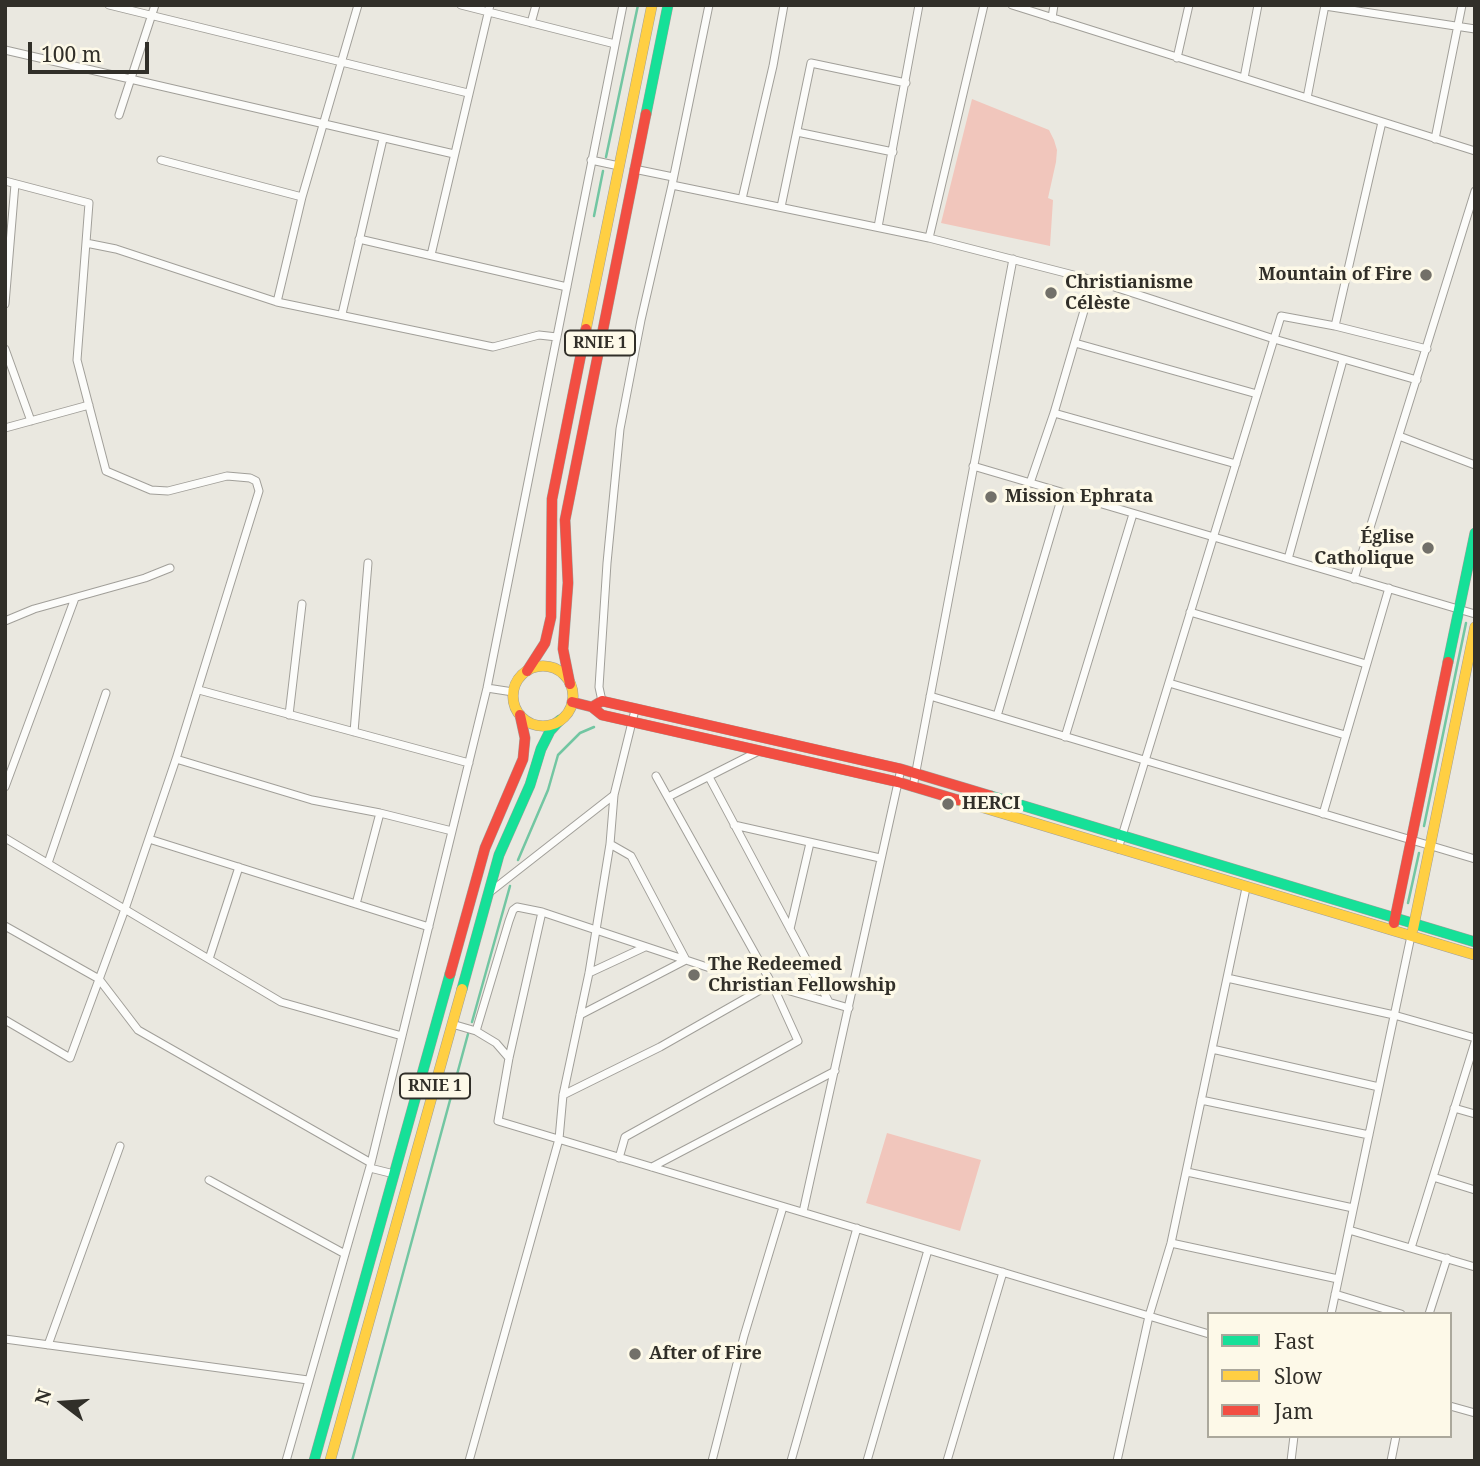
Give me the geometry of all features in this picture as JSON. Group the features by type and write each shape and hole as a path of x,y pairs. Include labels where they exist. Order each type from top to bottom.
{"main road":[{"name":"RNIE 1","path":"314,1461 485,848 523,759 525,738 513,692 519,677 527,671 545,643 551,617 552,499 652,5"},
{"name":"RNIE 1","path":"330,1461 499,855 530,785 541,749 550,731 568,711 572,702 563,649 568,583 565,520 668,5"},
{"path":"1393,931 1475,533"},
{"path":"1411,936 1475,627"},
{"path":"527,671 538,666 550,667 561,672 570,684"},
{"path":"592,707 602,701 901,769 1475,942"},
{"path":"572,702 592,707 602,715 898,782 1475,956"},
{"path":"520,715 539,726 561,720"}],"street":[{"path":"109,5 468,93"},
{"path":"119,115 155,5"},
{"path":"277,302 302,197 339,62 358,5"},
{"path":"461,5 489,9 531,23 615,44"},
{"path":"531,23 536,5"},
{"path":"286,1461 371,1166 487,688 623,5"},
{"path":"602,701 599,687 607,563 620,429 640,320 673,181 709,5"},
{"path":"742,199 773,66 784,5"},
{"path":"878,228 919,5"},
{"path":"929,238 984,5"},
{"path":"1012,5 1475,151"},
{"path":"1052,18 1054,5"},
{"path":"1177,58 1189,5"},
{"path":"1244,78 1258,5"},
{"path":"1392,17 1395,5"},
{"path":"1435,139 1462,5"},
{"path":"1307,98 1325,6 1475,29"},
{"path":"431,255 489,9"},
{"path":"5,50 454,154"},
{"path":"781,208 812,62 906,83"},
{"path":"1335,326 1382,122"},
{"path":"797,132 893,152"},
{"path":"342,314 383,139"},
{"path":"160,160 302,197"},
{"path":"591,160 619,166"},
{"path":"634,169 742,199 929,238 1093,280 1274,339 1417,380"},
{"path":"5,181 89,203 77,360 106,471 151,490 168,491 227,476 256,481 259,491 176,759 71,1058 5,1020"},
{"path":"5,304 15,184"},
{"path":"1354,579 1475,191"},
{"path":"359,239 567,287"},
{"path":"86,243 116,249 277,302 493,347 539,335 558,337"},
{"path":"913,787 1013,259"},
{"path":"1030,483 1054,413 1093,280"},
{"path":"1118,849 1281,316 1335,326 1427,349"},
{"path":"1075,343 1257,394"},
{"path":"5,349 31,421"},
{"path":"1288,559 1343,360"},
{"path":"5,428 89,405"},
{"path":"1054,413 1236,464"},
{"path":"1399,436 1475,465"},
{"path":"973,466 1475,614"},
{"path":"997,716 1063,493"},
{"path":"1065,737 1133,514"},
{"path":"354,732 368,563"},
{"path":"5,621 34,609 145,578 170,568"},
{"path":"1323,814 1389,588"},
{"path":"5,787 75,598"},
{"path":"289,715 302,604"},
{"path":"1191,612 1366,664"},
{"path":"1169,683 1345,735"},
{"path":"487,688 513,692"},
{"path":"198,690 469,763"},
{"path":"48,863 106,693"},
{"path":"930,696 1475,859"},
{"path":"469,1461 559,1139 563,1095 589,973 610,844 614,795 635,709"},
{"path":"668,797 759,751"},
{"path":"176,759 298,797 452,831"},
{"path":"803,1212 901,769"},
{"path":"619,1157 625,1137 797,1044 797,1036 773,986 656,776"},
{"path":"709,777 829,1002"},
{"path":"489,892 614,795"},
{"path":"356,904 380,813"},
{"path":"734,825 880,858"},
{"path":"5,838 281,1002 402,1037"},
{"path":"149,839 429,927"},
{"path":"790,929 810,843"},
{"path":"610,844 631,856 686,960"},
{"path":"209,959 239,867"},
{"path":"1117,1461 1149,1316 1171,1243 1187,1172 1246,888"},
{"path":"477,1031 513,910 517,907 542,912 710,968"},
{"path":"542,912 509,1058 498,1121 1207,1333"},
{"path":"5,926 99,979 138,1030 371,1166 394,1174"},
{"path":"1331,1312 1411,936"},
{"path":"589,973 645,947"},
{"path":"580,1015 686,960"},
{"path":"1227,978 1394,1015 1475,1040 1411,1248"},
{"path":"563,1095 660,1047 769,985 849,1008"},
{"path":"452,1024 477,1031 496,1043 509,1058"},
{"path":"1212,1049 1379,1087"},
{"path":"652,1167 835,1071"},
{"path":"1201,1100 1369,1135"},
{"path":"1454,1108 1475,1114"},
{"path":"48,1345 120,1146"},
{"path":"1187,1172 1353,1208"},
{"path":"1433,1177 1475,1190"},
{"path":"209,1180 345,1254"},
{"path":"712,1461 744,1336 783,1206"},
{"path":"791,1461 857,1228"},
{"path":"1349,1230 1475,1266"},
{"path":"1171,1243 1338,1279"},
{"path":"867,1461 928,1250"},
{"path":"1430,1312 1447,1258"},
{"path":"947,1461 1003,1272"},
{"path":"1335,1294 1394,1312"},
{"path":"5,1339 308,1380"},
{"path":"1452,1407 1475,1413"},
{"path":"1290,1461 1294,1438"},
{"path":"1391,1461 1396,1438"}],"shaded area":[{"path":"972,99 1049,130 1057,150 1048,198 1053,200 1050,246 941,223"},
{"path":"887,1133 981,1160 960,1231 866,1203"}],"waterway":[{"path":"606,157 638,5"},
{"path":"594,216 603,171"},
{"path":"1424,826 1466,623"},
{"path":"518,860 548,790 558,755 580,733 594,727"},
{"path":"1408,903 1419,853"},
{"path":"472,1022 510,886"},
{"path":"352,1461 468,1034"}],"traffic: fast":[{"path":"646,114 668,5"},
{"path":"1448,662 1475,533"},
{"path":"462,989 499,855 530,785 541,749 550,731 560,720"},
{"path":"991,796 1475,942"},
{"path":"314,1461 450,974"}],"traffic: slow":[{"path":"586,329 652,5"},
{"path":"1413,929 1475,627"},
{"path":"543,666 560,671 568,679 573,696 568,713 560,721 543,726 526,721 518,713 513,696 518,679 526,671 543,666"},
{"path":"958,800 1475,955"},
{"path":"330,1461 462,989"}],"traffic: jam":[{"path":"570,684 563,649 568,583 565,520 646,114"},
{"path":"527,671 545,643 551,617 552,499 586,329"},
{"path":"1394,923 1448,662"},
{"path":"592,707 602,701 901,769 991,796"},
{"path":"572,702 592,707 602,715 898,782 958,800"},
{"path":"450,974 485,848 523,759 525,738 520,715"}],"place":[{"name":"Mountain of Fire","path":"1426,275"},
{"name":"Christianisme Célèste","path":"1051,293"},
{"name":"Mission Ephrata","path":"991,497"},
{"name":"Église Catholique","path":"1428,548"},
{"name":"HERCI","path":"948,804"},
{"name":"The Redeemed Christian Fellowship","path":"694,975"},
{"name":"After of Fire","path":"635,1354"}]}
